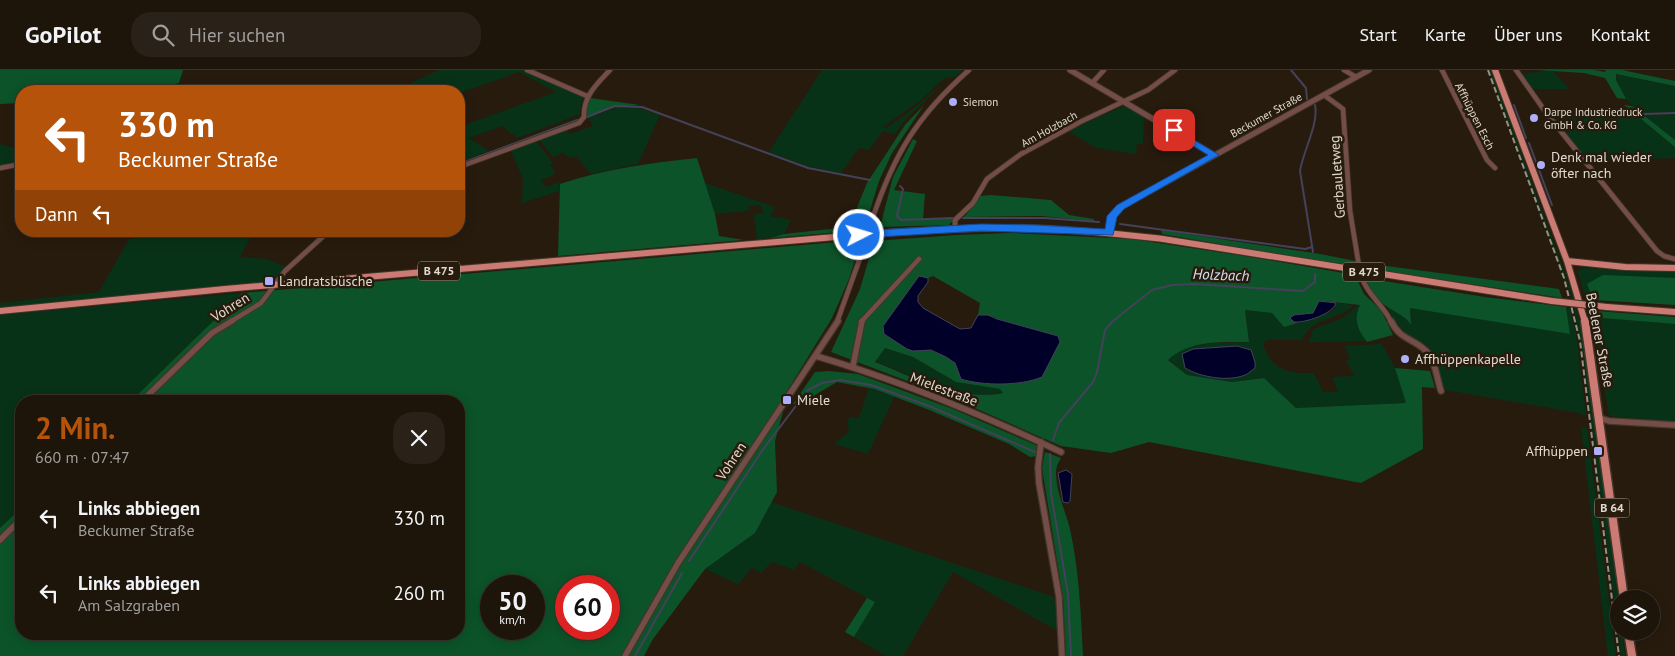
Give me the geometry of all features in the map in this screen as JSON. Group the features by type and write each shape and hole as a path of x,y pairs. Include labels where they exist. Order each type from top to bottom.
{"main road":[{"name":"Beelener Straße","path":"1495,70 1567,261 1585,319 1623,590"},
{"name":"B 475","path":"0,311 878,233 954,228 1027,228 1110,233 1196,244 1431,284 1552,301 1675,312"},
{"path":"1567,261 1625,267 1675,268"},
{"path":"1629,640 1632,656"}],"street":[{"path":"527,70 587,96"},
{"path":"465,166 580,123 584,117 583,107 587,96 610,70"},
{"name":"Vohren","path":"625,656 678,563 839,319 854,279 885,180 906,138 931,106 969,70"},
{"path":"1070,70 1214,155"},
{"path":"1093,82 1104,70"},
{"name":"Am Holzbach","path":"954,228 955,220 969,208 982,190 987,179 1036,146 1080,122 1148,90 1175,70"},
{"path":"1344,70 1356,77"},
{"name":"Beckumer Straße","path":"1110,233 1112,216 1121,207 1369,70"},
{"name":"Affhüppen Esch","path":"1442,70 1487,160 1495,168"},
{"path":"1516,70 1547,114 1657,251 1675,259"},
{"name":"Gerbauletweg","path":"1324,94 1343,109 1350,210 1355,252 1359,266"},
{"path":"0,168 15,165"},
{"name":"Vohren","path":"148,395 212,333 261,303 292,264 322,237"},
{"path":"853,366 861,322 919,259"},
{"path":"1362,278 1366,291 1384,309 1395,331 1400,336 1425,349 1429,354 1441,391"},
{"name":"Mielestraße","path":"816,356 853,366 961,407 1061,452"},
{"path":"1600,418 1609,421 1675,426"},
{"path":"1041,442 1038,467 1039,484 1059,597 1062,656"},
{"path":"0,540 15,526"}],"green space":[{"path":"0,70 183,70 179,83 169,85 15,85 15,103 0,104"},
{"path":"439,70 523,70 584,97 580,114 517,138 502,126 469,138 489,151 465,160 465,125 556,92 519,72 465,91 465,85 407,85"},
{"path":"822,70 963,70 955,77 946,78 940,82 921,100 883,127 886,128 904,116 945,82 904,121 895,134 883,131 869,150 859,148 841,173 806,166 769,152"},
{"path":"1489,70 1491,70 1574,299 1572,299"},
{"path":"1537,70 1594,70 1605,72 1606,70 1622,70 1675,81 1675,86 1616,74 1616,80 1626,99 1617,98 1605,78 1584,73"},
{"path":"1552,70 1569,89 1530,89 1519,74"},
{"path":"1616,74 1675,86 1675,112 1641,113 1628,101 1621,91"},
{"path":"590,98 640,105 615,107 587,116 586,107"},
{"path":"924,105 892,153 879,181 864,230 770,238 784,234 849,227 867,183 905,125"},
{"path":"1624,105 1632,106 1675,140 1675,147"},
{"path":"1123,106 1144,115 1143,144 1137,144 1136,154 1096,148 1068,131"},
{"path":"618,107 636,107 660,115 638,164 590,174 577,156 570,158 563,153 553,157 539,139 566,130 570,134 593,126 588,118"},
{"path":"1548,114 1635,114 1675,147 1675,158 1590,161 1586,159"},
{"path":"1675,114 1675,140 1642,115"},
{"path":"577,119 581,119 465,164 465,161"},
{"path":"913,139 917,141 894,190 925,194 923,219 954,219 949,225 880,227 893,177"},
{"path":"536,141 553,163 550,165 555,172 552,176 541,180 546,187 559,182 559,191 522,203 523,179 511,151"},
{"path":"0,144 15,148 15,164 0,167"},
{"path":"697,158 715,214 719,236 744,240 558,256 560,184 628,167"},
{"path":"705,183 775,207 770,216 791,220 784,234 757,240 754,214 763,213 761,205 748,206 749,211 715,214"},
{"path":"991,195 1051,200 1069,215 1094,219 1094,221 1041,216 964,217 979,196"},
{"path":"1161,230 1320,254 1356,261 1357,268 1162,234"},
{"path":"1011,233 1132,239 1355,275 1364,294 1381,310 1393,335 1367,342 1361,333 1357,320 1360,305 1324,301 1313,313 1294,315 1294,322 1298,323 1284,327 1272,313 1245,310 1249,342 1217,342 1195,346 1176,353 1168,360 1187,375 1232,382 1264,378 1296,408 1406,403 1395,368 1430,371 1435,388 1422,387 1423,449 1361,483 1149,442 1111,453 1061,446 952,398 831,352 860,289 874,241","holes":["919,276 928,278 933,276 980,303 978,315 995,317 1058,336 1060,339 1042,377 1024,382 1002,384 980,383 961,379 955,363 946,357 931,350 913,351 907,349 884,334 883,326","885,348 913,357 956,382 1000,389 1003,393 970,394 938,387 922,381 875,362"]},
{"path":"251,237 240,257 267,259 286,267 275,283 0,307 0,303 99,292 129,239"},
{"path":"861,240 849,279 832,318 776,409 783,412 775,441 777,492 755,533 705,569 653,639 644,656 0,656 0,528 15,514 15,640 465,640 465,395 137,395 242,293"},
{"path":"1364,263 1559,289 1562,298 1365,268"},
{"path":"1582,268 1675,271 1675,278 1587,284 1593,300 1586,300 1578,272"},
{"path":"1603,275 1675,278 1675,305 1593,300 1587,284"},
{"path":"1365,278 1485,297 1566,307 1570,334 1410,308 1411,325 1403,316 1379,300"},
{"path":"242,293 137,395 15,395 15,514 0,528 0,315"},
{"path":"1336,303 1354,305 1312,327 1306,332 1302,340 1268,340 1264,342 1264,348 1269,357 1283,369 1314,373 1323,392 1338,392 1332,377 1354,376 1346,360 1350,359 1345,346 1382,344 1395,368 1407,403 1296,408 1264,378 1232,382 1187,375 1168,359 1183,348 1212,343 1249,342 1245,310 1272,313 1293,325 1330,312 1335,309"},
{"path":"1361,305 1358,310 1357,319 1366,341 1309,342 1313,329 1341,319"},
{"path":"1410,307 1570,334 1566,307 1570,308 1576,333 1586,416 1579,413 1445,390 1432,353 1399,331 1387,308 1411,323"},
{"path":"1574,308 1576,308 1585,347 1617,590 1613,590 1585,371"},
{"path":"1591,310 1597,311 1602,318 1675,324 1675,422 1609,416"},
{"path":"1597,311 1675,317 1675,324 1602,318"},
{"path":"885,348 913,357 956,382 1001,389 1003,393 979,396 942,389 875,361"},
{"path":"829,371 858,374 953,409 1038,446 1037,456 1030,457 1009,444 874,389 837,382 815,395 810,401 793,404 815,372"},
{"path":"869,388 894,397 868,454 834,444 849,431 847,420 851,417 859,418"},
{"path":"1581,428 1587,428 1610,609 1610,640 1614,640 1616,656 1608,656"},
{"path":"1045,452 1061,458 1056,468 1056,480 1070,529 1076,560 1083,656 1066,656 1063,598 1042,468"},
{"path":"771,502 1054,597 1058,631 953,572 903,656 886,656 854,637 875,602 800,562 794,570 772,562 761,573 752,568 738,584 705,569 755,533"},
{"path":"867,598 875,602 854,637 845,632"},
{"path":"1619,640 1623,640 1625,656 1621,656"}],"water":[{"path":"919,276 928,278 928,282 918,296 918,302 923,308 960,329 971,328 978,315 988,315 1058,336 1060,342 1042,377 1024,382 1002,384 980,383 961,379 955,363 946,357 931,350 913,351 907,349 884,334 883,326"},
{"path":"1319,301 1336,303 1330,311 1311,319 1294,322 1290,318 1294,315 1313,313"},
{"path":"1237,346 1251,350 1255,362 1255,368 1245,375 1231,378 1214,378 1185,368 1182,354 1193,349"},
{"path":"1066,470 1072,474 1070,501 1068,503 1063,502 1058,473"}],"waterway":[{"name":"Holzbach","path":"1291,70 1306,88 1307,99"},
{"name":"Holzbach","path":"1313,252 1300,171 1315,121 1315,105"},
{"path":"1514,105 1526,138"},
{"path":"587,117 615,106 642,107 808,168 870,180"},
{"path":"1643,114 1675,113"},
{"path":"465,162 578,120"},
{"path":"1529,143 1552,205"},
{"path":"900,186 903,189 897,216 901,220 953,218"},
{"path":"963,218 1045,218 1099,222"},
{"path":"1120,224 1305,249 1312,247"},
{"name":"Holzbach","path":"1053,440 1059,423 1093,382 1097,372 1105,330 1113,321 1152,290 1172,285 1194,284 1303,291 1315,282 1315,274"},
{"path":"689,561 764,448 808,390 822,383 840,380 871,385 929,406 1035,452"},
{"name":"Holzbach","path":"1050,454 1051,493 1068,594 1071,656"},
{"path":"635,656 682,573"}],"railway":[{"path":"1488,70 1564,278 1580,341 1619,656"}],"place":[{"name":"Siemon","path":"953,102"},
{"name":"Darpe Industriedruck GmbH & Co. KG","path":"1534,118"},
{"name":"Denk mal wieder öfter nach","path":"1541,165"},
{"name":"Landratsbüsche","path":"269,281"},
{"name":"Affhüppenkapelle","path":"1405,359"},
{"name":"Miele","path":"787,400"},
{"name":"Affhüppen","path":"1598,451"}],"route":[{"path":"859,235 981,228 1035,228 1110,233 1112,216 1121,207 1214,155 1174,130"}]}
